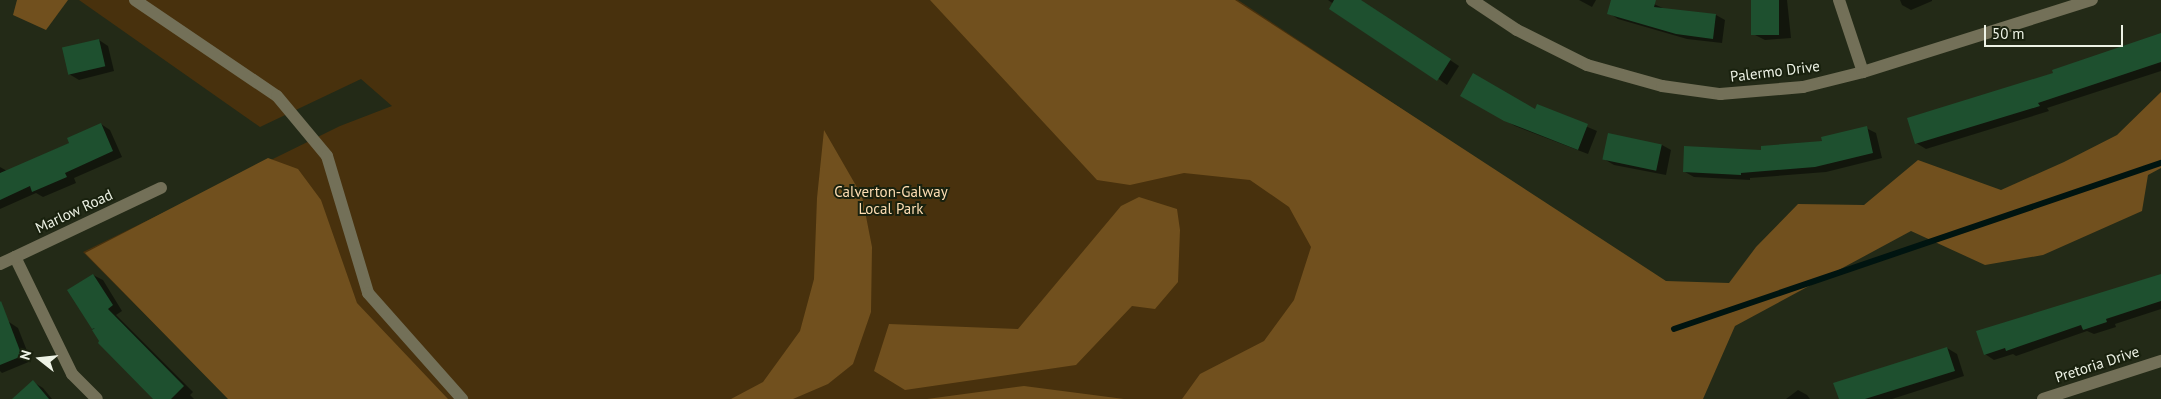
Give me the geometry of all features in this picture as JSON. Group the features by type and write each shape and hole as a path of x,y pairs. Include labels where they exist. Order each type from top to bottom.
{"street":[{"path":"135,0 277,96 328,156 368,293 462,399"},
{"name":"Palermo Drive","path":"1472,0 1517,30 1587,65 1662,86 1720,94 1803,87 1863,72 2092,0"},
{"path":"1839,0 1863,72"},
{"name":"Marlow Road","path":"0,264 161,188"},
{"path":"15,257 72,374 97,399"},
{"name":"Pretoria Drive","path":"2043,399 2161,360"}],"green space":[{"name":"Calverton-Galway Local Park","path":"79,0 1238,0 1703,309 1645,399 229,399 83,252 340,126 392,106 361,79 260,127"}],"shaded area":[{"path":"17,0 68,0 46,30 13,15"},
{"path":"930,0 1235,0 1666,281 1729,283 1756,247 1798,204 1864,205 1918,160 2001,190 2064,162 2117,135 2161,92 2161,168 2148,175 2142,211 2043,255 1985,265 1911,231 1735,326 1703,399 1182,399 1200,374 1264,341 1294,300 1311,247 1289,207 1250,180 1184,173 1130,185 1097,180"},
{"path":"824,130 862,196 872,247 871,312 853,364 828,384 793,399 731,399 763,382 800,331 814,279 817,198"},
{"path":"268,158 298,169 321,200 357,303 448,399 228,399 85,253"},
{"path":"1139,197 1177,209 1180,230 1178,282 1155,309 1132,306 1076,365 905,390 874,371 889,324 1018,329 1121,206"},
{"path":"1024,386 1124,399 927,399"}],"building":[{"path":"1334,0 1361,0 1451,59 1437,81 1329,9"},
{"path":"1611,0 1656,0 1654,7 1716,14 1713,39 1676,34 1607,14"},
{"path":"1751,0 1779,0 1779,35 1751,35"},
{"path":"2161,33 2161,62 2038,103 2040,106 1915,144 1907,118 2053,73 2052,70"},
{"path":"99,39 105,66 68,75 62,48"},
{"path":"1473,73 1535,109 1537,104 1588,124 1578,150 1504,121 1460,96"},
{"path":"101,123 113,151 65,173 67,177 32,192 30,186 0,200 0,173 69,143 67,138"},
{"path":"1867,126 1873,153 1815,167 1741,173 1741,175 1683,172 1684,146 1761,150 1761,146 1822,141 1821,137"},
{"path":"1608,133 1662,144 1656,171 1602,159"},
{"path":"93,274 113,305 108,309 184,386 171,399 153,399 98,343 99,341 92,330 95,328 92,329 67,290"},
{"path":"2161,274 2161,301 2106,319 2107,322 2083,330 2081,325 2006,351 2005,348 1984,355 1976,331"},
{"path":"0,302 22,356 0,365"},
{"path":"1947,347 1955,371 1865,399 1839,399 1833,383"},
{"path":"33,380 49,399 12,399"}],"waterway":[{"path":"1674,329 2161,163"}]}
